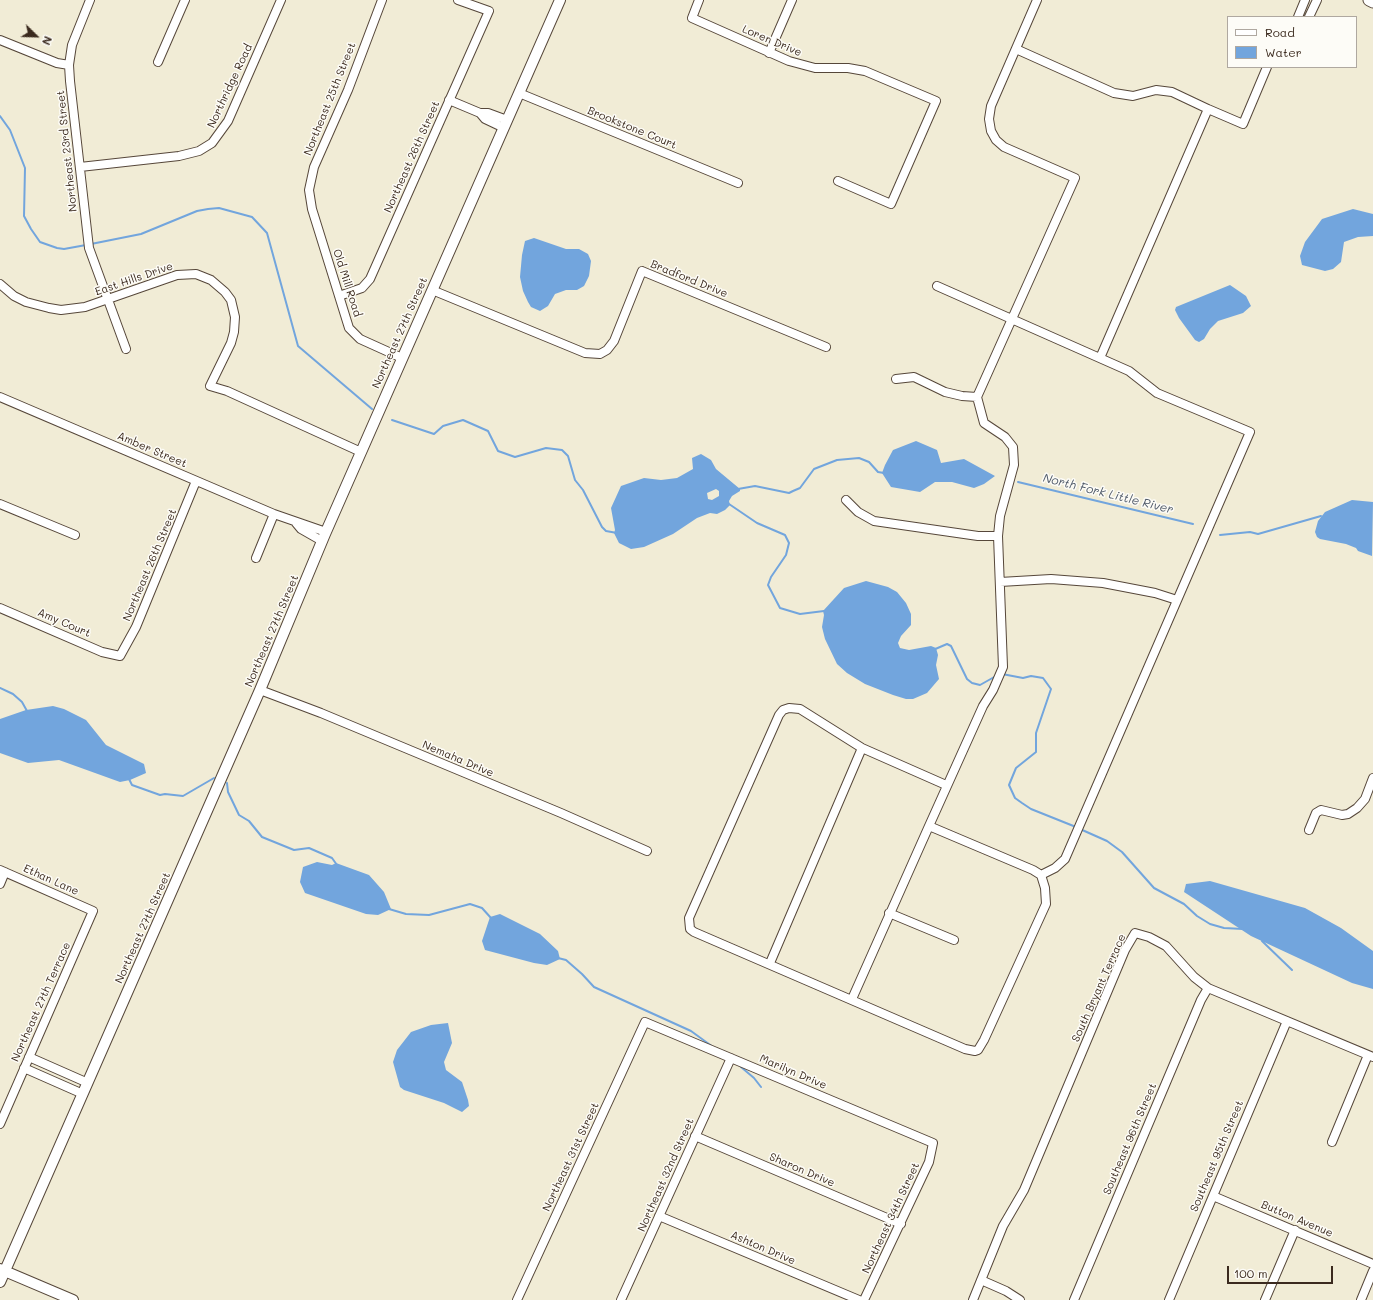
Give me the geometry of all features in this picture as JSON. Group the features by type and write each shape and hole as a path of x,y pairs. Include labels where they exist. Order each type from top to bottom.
{"main road":[{"path":"1369,0 1373,2"}],"street":[{"name":"Northeast 23rd Street","path":"90,0 72,44 69,66 87,235 92,256 107,300 126,349"},
{"path":"158,62 185,0"},
{"name":"Northridge Road","path":"80,167 179,156 199,151 212,143 228,121 281,0"},
{"name":"Northeast 25th Street","path":"312,209 309,190 312,172 348,90 382,0"},
{"name":"Northeast 26th Street","path":"339,296 357,291 370,279 490,11 458,0"},
{"name":"Northeast 27th Street","path":"0,1282 2,1270 88,1083 260,690 324,536 560,0"},
{"name":"Loren Drive","path":"699,0 692,18 769,53 788,61 815,68 848,68 865,71 936,101 891,204 838,181"},
{"path":"769,53 792,0"},
{"path":"852,999 946,785 1003,667 998,536 1000,516 1014,465 1013,447 1005,437 984,423 977,397 1075,178 1004,147 996,140 991,131 988,119 991,106 1037,0"},
{"path":"1298,16 1305,0"},
{"path":"1309,16 1317,0"},
{"path":"0,40 57,63 69,66"},
{"path":"1016,49 1114,93 1133,96 1156,90 1172,92 1243,124 1267,68"},
{"name":"Brookstone Court","path":"519,93 738,183"},
{"path":"449,100 480,113 488,113 505,124"},
{"path":"1100,358 1208,109"},
{"name":"Old Mill Road","path":"312,209 349,328 354,335 402,358"},
{"name":"Bradford Drive","path":"432,290 585,353 600,354 608,350 614,341 642,271 826,347"},
{"name":"East Hills Drive","path":"0,284 14,296 26,302 49,308 71,309 107,300 177,275 196,274 211,280 225,292 230,300 235,317 234,332 231,343 210,386 227,391 361,452"},
{"path":"937,286 1129,371 1156,393 1250,432 1065,859 1055,868 1041,875"},
{"path":"896,379 914,377 945,392 962,396 977,397"},
{"name":"Amber Street","path":"0,397 274,514 296,523 304,523 324,536"},
{"name":"Northeast 26th Street","path":"120,656 136,627 196,481"},
{"path":"846,500 858,512 874,521 978,536 998,536"},
{"path":"0,504 75,536"},
{"path":"256,558 274,514"},
{"path":"1000,582 1051,579 1103,584 1155,593 1177,600"},
{"name":"Amy Court","path":"0,608 102,652 120,656"},
{"name":"Nemaha Drive","path":"260,690 321,713 561,813 647,851"},
{"path":"929,826 1033,870 1041,875 1045,888 1046,904 978,1050 965,1049 690,929 689,918 779,715 783,710 789,708 800,709 862,748 946,785"},
{"path":"770,963 862,748"},
{"path":"1309,830 1316,813 1321,810 1342,815 1348,814 1357,808 1365,799 1373,778"},
{"path":"0,884 3,871"},
{"name":"Ethan Lane","path":"3,871 93,911"},
{"name":"Northeast 27th Terrace","path":"0,1124 93,911"},
{"path":"890,913 954,940"},
{"name":"South Bryant Terrace","path":"973,1300 1003,1226 1022,1194 1122,956 1135,933 1149,936 1166,946 1194,977 1208,988 1370,1056"},
{"name":"Southeast 96th Street","path":"1074,1300 1201,1000 1208,988"},
{"name":"Southeast 95th Street","path":"1169,1300 1286,1021"},
{"name":"Marilyn Drive","path":"645,1022 933,1143"},
{"name":"Northeast 31st Street","path":"517,1300 645,1022"},
{"path":"29,1056 88,1083"},
{"path":"1332,1142 1370,1056"},
{"name":"Northeast 32nd Street","path":"621,1300 731,1058"},
{"path":"24,1068 83,1094"},
{"name":"Sharon Drive","path":"695,1136 901,1224"},
{"name":"Northeast 34th Street","path":"864,1300 929,1162 933,1143"},
{"name":"Button Avenue","path":"1213,1196 1373,1264"},
{"name":"Ashton Drive","path":"659,1216 859,1300"},
{"path":"1265,1300 1295,1230"},
{"path":"2,1270 73,1300"},
{"path":"1361,1300 1373,1272"},
{"path":"981,1280 1006,1291 1020,1300"}],"water":[{"path":"1353,209 1373,214 1373,236 1358,237 1344,242 1341,262 1333,269 1325,271 1302,265 1300,256 1305,242 1322,219"},
{"path":"534,238 566,249 579,249 588,254 591,261 589,276 584,286 577,290 566,290 555,294 548,306 540,311 531,307 528,302 523,291 520,277 525,241"},
{"path":"1230,285 1246,296 1251,306 1243,313 1218,321 1210,329 1204,339 1199,342 1195,340 1179,318 1175,310 1176,307"},
{"path":"916,441 937,450 941,463 964,459 995,476 984,484 974,488 952,482 935,482 920,492 891,487 882,473 893,450"},
{"path":"701,454 711,460 716,469 740,489 740,491 732,496 729,501 730,505 725,510 717,514 710,513 697,518 673,534 644,547 631,549 619,543 614,533 615,530 611,508 621,486 644,478 661,480 677,478 693,469 692,458","holes":["716,489 719,491 719,496 712,500 708,499 707,493"]},
{"path":"1352,500 1373,502 1372,556 1358,551 1356,548 1346,544 1320,539 1317,537 1315,532 1318,521 1325,512"},
{"path":"866,581 888,587 897,592 906,603 911,614 911,625 901,636 898,643 900,648 909,650 931,646 936,648 938,655 936,665 939,679 927,693 913,699 906,699 893,695 865,684 847,673 837,664 825,639 822,627 824,615 823,611 844,588"},
{"path":"53,706 64,709 86,720 106,745 144,764 146,773 130,780 120,782 59,760 28,763 0,753 0,719 26,710"},
{"path":"317,862 332,865 336,863 369,875 384,892 391,909 378,915 366,914 305,893 300,882 303,867"},
{"path":"1210,881 1305,908 1341,928 1373,951 1373,989 1352,983 1251,936 1184,892 1186,884"},
{"path":"500,914 540,934 558,951 560,959 547,965 485,950 482,941 490,917"},
{"path":"448,1023 452,1043 444,1062 446,1070 462,1082 469,1106 462,1112 444,1103 404,1090 400,1087 393,1062 397,1050 411,1032 431,1025"}],"waterway":[{"name":"North Fork Little River","path":"0,116 10,130 25,168 24,216 31,229 40,242 57,248 64,249 86,245"},
{"name":"North Fork Little River","path":"91,244 141,234 197,211 208,209 219,208 252,217 267,233 298,346 372,409"},
{"name":"North Fork Little River","path":"392,420 434,434 443,426 463,420 488,431 498,451 515,457 546,448 562,450 568,456 575,480 583,490 602,527 606,531 617,533"},
{"name":"North Fork Little River","path":"738,489 755,486 789,493 800,488 814,469 837,460 859,458 869,462 878,472 884,473"},
{"name":"North Fork Little River","path":"1018,482 1193,524"},
{"path":"729,504 757,523 785,535 789,543 786,555 771,577 768,585 780,608 800,614 824,611"},
{"name":"North Fork Little River","path":"1220,535 1250,532 1258,534 1321,516"},
{"path":"933,650 947,644 951,646 967,679 972,683 980,685 996,676"},
{"path":"1002,674 1023,678 1031,676 1043,678 1051,689 1036,733 1036,752 1016,768 1009,785 1015,798 1031,809 1076,827"},
{"path":"0,688 13,694 22,702 27,711"},
{"path":"129,779 132,785 160,795 165,794 183,796 214,778"},
{"path":"227,783 228,792 239,815 249,821 262,837 294,850 309,848 332,858 337,865"},
{"path":"1080,829 1107,841 1122,852 1154,888 1184,904 1197,916 1210,924 1224,928 1243,929"},
{"path":"389,909 406,914 429,915 470,904 482,908 491,918"},
{"path":"1262,941 1292,970"},
{"path":"558,958 566,960 594,987 691,1031 713,1047"},
{"path":"741,1067 754,1078 761,1087"}]}
